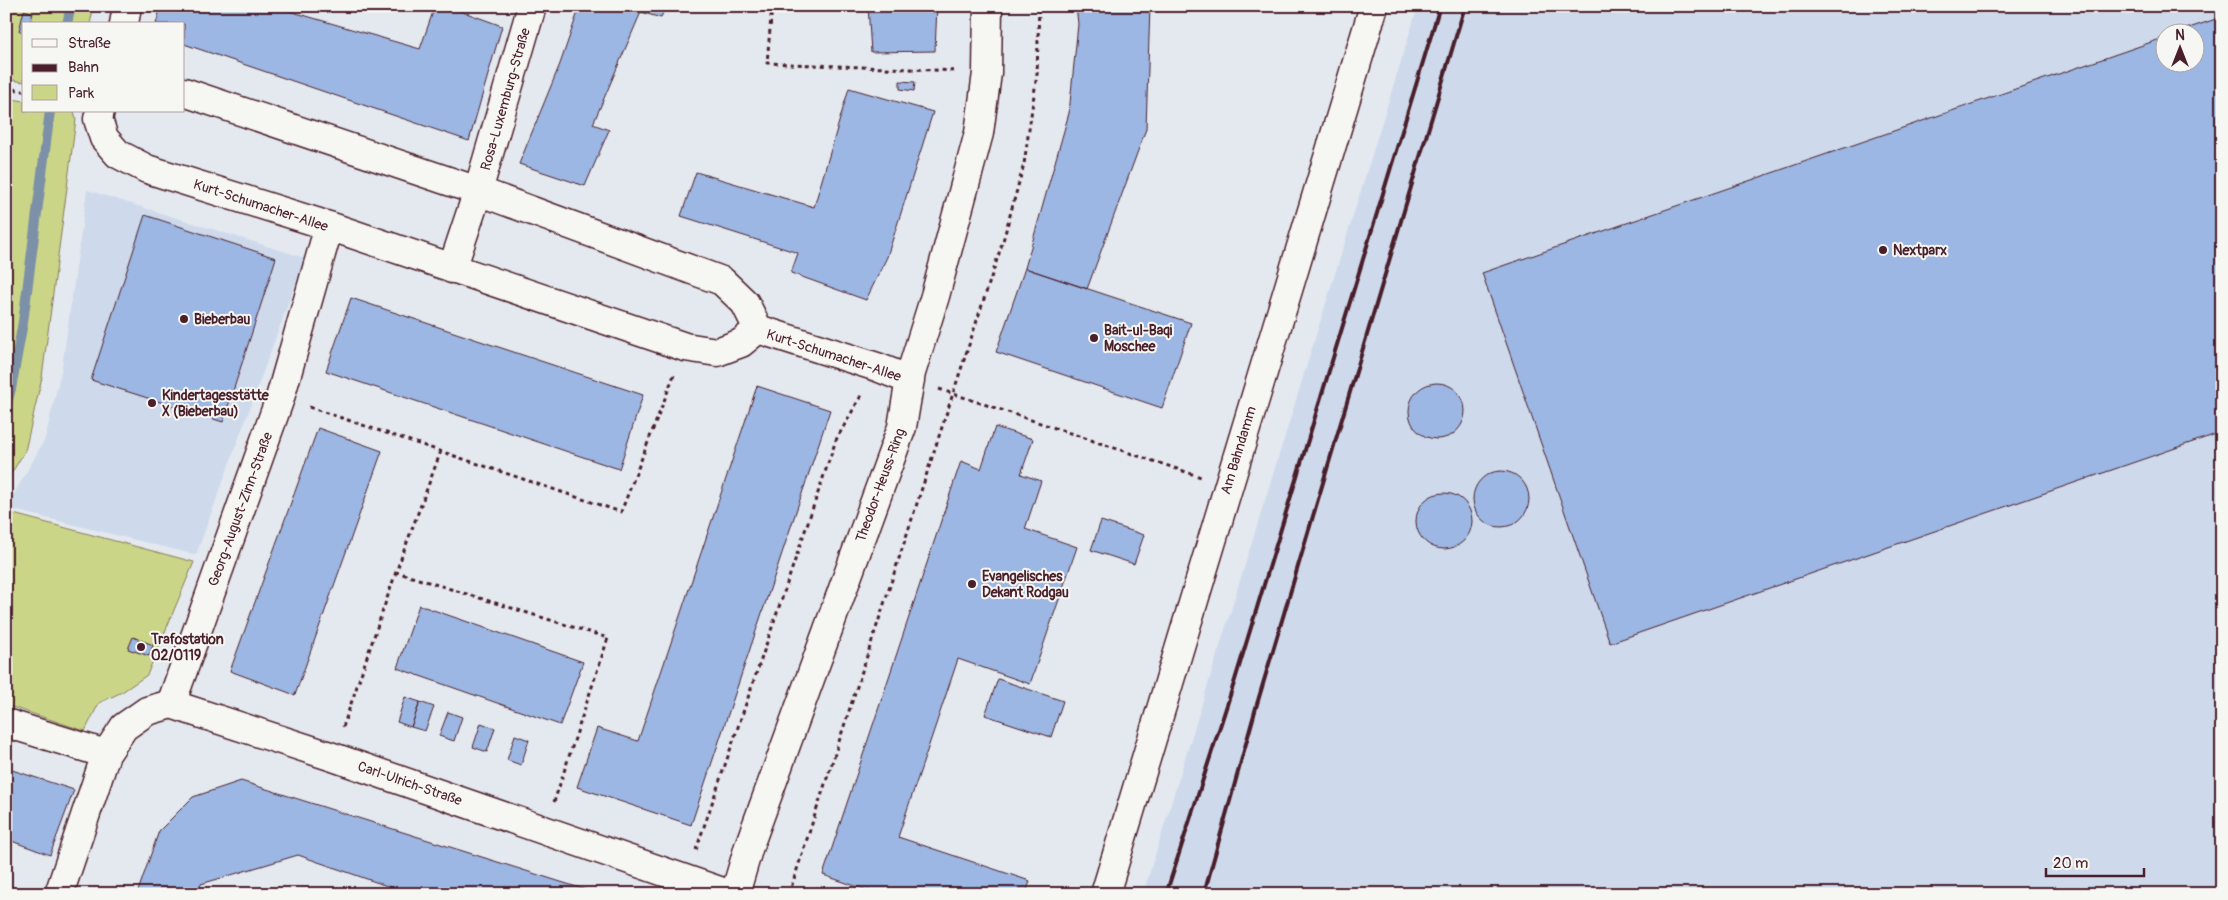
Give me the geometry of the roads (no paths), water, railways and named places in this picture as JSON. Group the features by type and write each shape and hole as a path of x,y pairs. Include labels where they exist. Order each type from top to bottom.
{"street":[{"path":"124,22 127,6"},
{"name":"Rosa-Luxemburg-Straße","path":"478,192 532,6"},
{"name":"Theodor-Heuss-Ring","path":"735,894 749,846 902,427 910,380 935,296 979,132 990,32 988,6"},
{"name":"Am Bahndamm","path":"1104,894 1374,6"},
{"name":"Kurt-Schumacher-Allee","path":"185,92 478,192 722,281 745,303 758,330 877,367 910,380"},
{"name":"Kurt-Schumacher-Allee","path":"100,112 98,120 104,138 118,154 148,168 329,226 452,270 685,347 717,352 741,343 758,330"},
{"path":"452,270 478,192"},
{"name":"Georg-August-Zinn-Straße","path":"171,704 280,398 329,226"},
{"path":"59,894 106,754 124,726 147,711 171,704"},
{"name":"Carl-Ulrich-Straße","path":"171,704 333,756 728,894"},
{"path":"6,723 106,754"}],"waterway":[{"path":"67,22 71,6"},
{"path":"6,406 11,389 23,322 50,112"}],"railway":[{"path":"1166,894 1235,680 1440,6"},
{"path":"1204,894 1257,704 1465,6"}],"place":[{"name":"Nextparx","path":"1883,250"},
{"name":"Bieberbau","path":"184,319"},
{"name":"Bait-ul-Baqi Moschee","path":"1094,338"},
{"name":"Kindertagesstätte X (Bieberbau)","path":"152,403"},
{"name":"Evangelisches Dekant Rodgau","path":"972,584"},
{"name":"Trafostation 02/0119","path":"141,647"}]}
